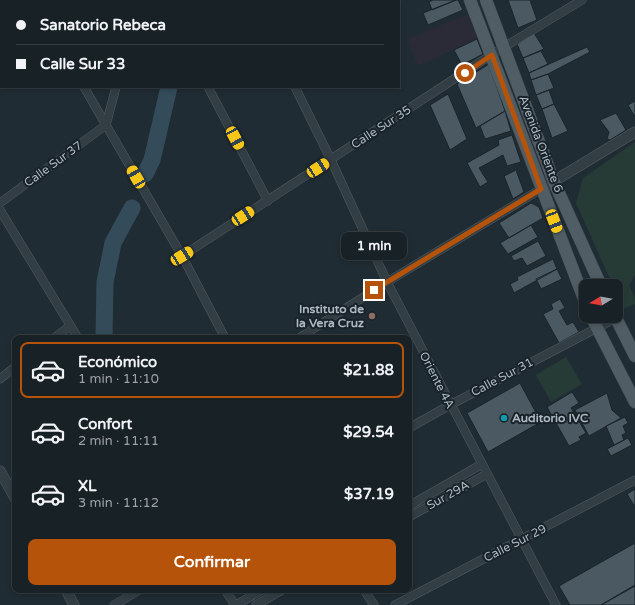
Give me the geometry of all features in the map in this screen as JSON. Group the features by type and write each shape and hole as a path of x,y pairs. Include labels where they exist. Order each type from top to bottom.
{"main road":[{"name":"Avenida Oriente 6","path":"470,0 579,286"},
{"name":"Avenida Oriente 6","path":"486,0 554,182 598,279"},
{"path":"595,323 635,402"},
{"path":"618,323 635,356"}],"street":[{"name":"Calle Sur 35","path":"182,256 492,55 582,0"},
{"path":"85,88 182,256 223,335"},
{"path":"106,125 116,88"},
{"path":"209,88 268,201"},
{"name":"Oriente 4A","path":"295,88 331,160 387,282 450,405 556,605"},
{"name":"Calle Sur 37","path":"0,203 106,125"},
{"path":"304,335 387,282 635,132"},
{"path":"0,210 76,335"},
{"name":"Calle Sur 31","path":"412,426 586,323"},
{"path":"58,335 70,326"},
{"path":"0,379 12,369"},
{"name":"Sur 29A","path":"412,504 482,464"},
{"path":"0,471 12,493"},
{"name":"Sur 29A","path":"412,515 487,474"},
{"name":"Calle Sur 29","path":"395,605 635,480"},
{"path":"68,593 74,605"},
{"path":"114,605 134,593"},
{"path":"228,593 235,605 257,593"},
{"path":"256,605 277,593"},
{"path":"366,593 374,605"}],"shaded area":[{"path":"468,14 477,39 418,66 407,39"}],"green space":[{"path":"635,142 635,275 629,285 635,299 635,304 623,309 623,279 610,279 576,203 583,178"},
{"path":"566,357 582,384 551,402 536,375"}],"building":[{"path":"433,0 456,0 432,10 429,2"},
{"path":"458,0 463,10 428,25 423,13"},
{"path":"508,0 530,0 537,20 518,28"},
{"path":"534,33 544,49 523,58 517,44"},
{"path":"477,39 483,54 462,65 454,50"},
{"path":"587,47 590,52 548,74 531,80 529,73"},
{"path":"541,51 548,64 529,73 523,58"},
{"path":"489,64 505,111 476,128 457,84"},
{"path":"548,74 554,88 536,95 531,80"},
{"path":"549,90 554,104 542,109 536,95"},
{"path":"448,94 467,139 450,150 430,105"},
{"path":"635,101 635,117 628,105"},
{"path":"554,104 568,131 552,138 542,109"},
{"path":"505,111 511,131 485,139 480,126"},
{"path":"616,113 626,130 610,140 607,139 609,132 600,120"},
{"path":"512,135 521,162 507,166 503,155 479,168 488,182 480,187 467,163 499,145 498,140"},
{"path":"516,170 524,192 513,199 504,176"},
{"path":"531,203 539,207 543,218 509,238 499,223"},
{"path":"531,225 538,237 508,254 500,243"},
{"path":"538,241 546,256 527,266 522,258 514,261 511,256"},
{"path":"553,259 557,269 514,293 510,284 518,280 517,277"},
{"path":"557,269 562,279 541,289 536,279"},
{"path":"560,299 565,308 559,311 567,325 573,322 579,332 559,343 543,314 553,309 551,304"},
{"name":"Auditorio IVC","path":"520,383 541,422 488,452 467,413"},
{"path":"572,392 579,403 571,408 586,433 579,437 581,440 569,446 547,407"},
{"path":"607,393 612,410 621,418 589,436 575,410"},
{"path":"625,417 628,423 623,426 626,433 622,435 624,440 614,445 606,426"},
{"path":"628,438 632,445 611,456 607,449"},
{"path":"635,489 635,507 627,494"},
{"path":"635,543 635,585 601,605 570,605 559,586"},
{"path":"635,586 635,605 601,605"}],"waterway":[{"path":"145,174 152,160 169,88"},
{"path":"104,335 105,282 113,243 132,208"}],"place":[{"name":"Instituto de la Vera Cruz","path":"372,316"},
{"name":"Auditorio IVC","path":"504,418"}],"route":[{"path":"374,290 541,189 492,55 465,73"}]}
